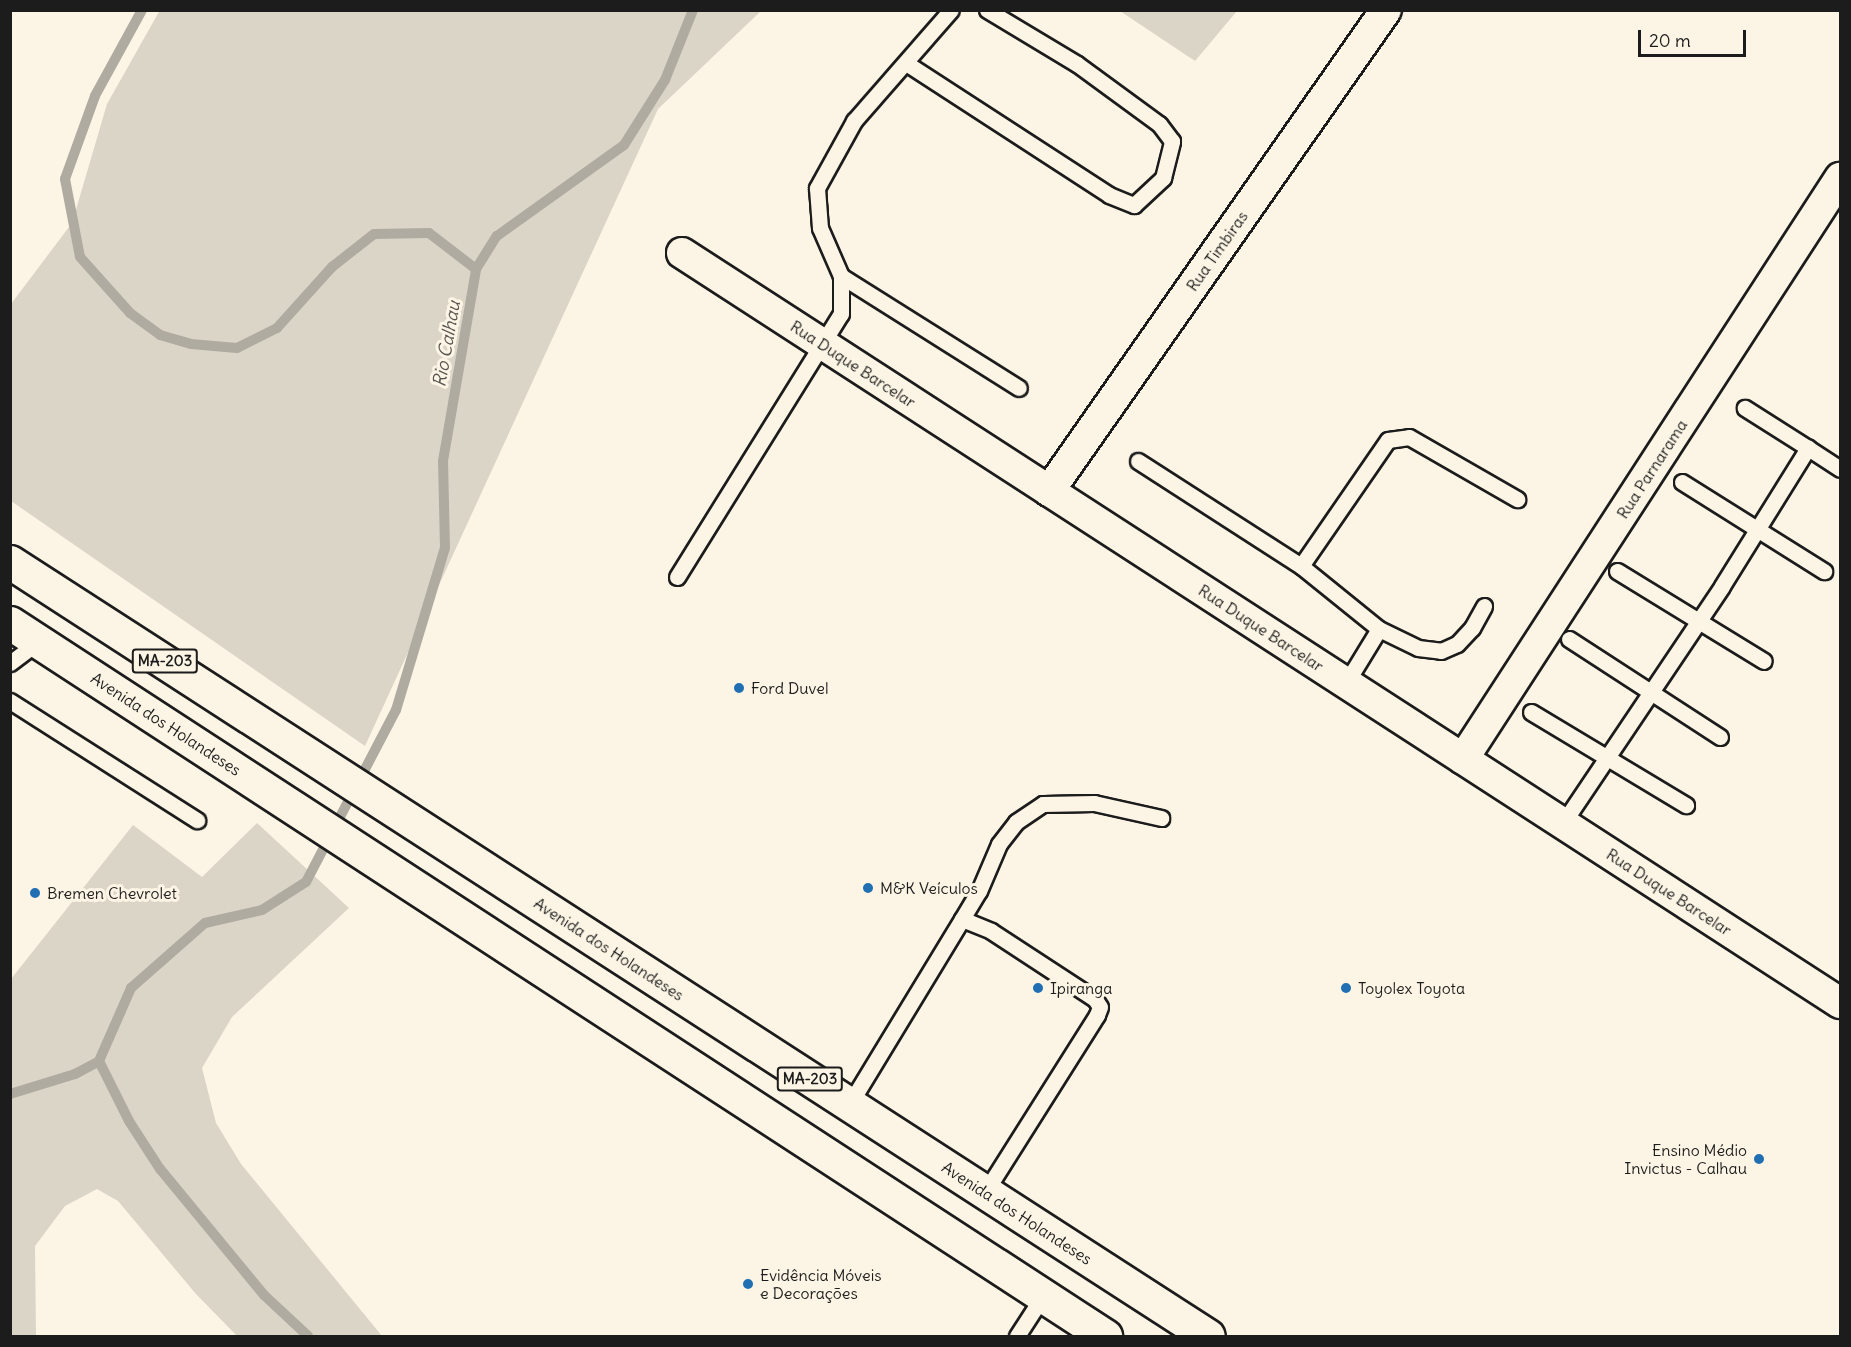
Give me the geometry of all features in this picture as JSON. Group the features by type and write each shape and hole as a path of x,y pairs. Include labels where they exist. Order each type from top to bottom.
{"main road":[{"name":"Avenida dos Holandeses","path":"10,562 1208,1336"},
{"name":"Avenida dos Holandeses","path":"10,622 1105,1336"}],"street":[{"name":"Rua Timbiras","path":"1048,491 1386,10"},
{"name":"Rua Parnarama","path":"1463,759 1840,178"},
{"name":"Rua Duque Barcelar","path":"682,253 1840,1003"}],"lane":[{"path":"677,577 842,314 841,276 820,228 817,188 854,122 951,10"},
{"path":"906,63 1109,195 1134,205 1163,178 1172,141 1159,124 1077,64 987,10"},
{"path":"841,276 1019,388"},
{"path":"1745,408 1840,469"},
{"path":"1301,566 1388,440 1409,437 1517,499"},
{"path":"1563,823 1652,693 1696,620 1758,530 1809,448"},
{"path":"1138,461 1301,566 1379,629 1418,648 1440,651 1457,644 1472,628 1484,606"},
{"path":"1682,482 1824,571"},
{"path":"1617,571 1764,661"},
{"path":"1346,684 1379,629"},
{"path":"1569,639 1720,737"},
{"path":"10,663 39,641"},
{"path":"10,701 197,820"},
{"path":"1531,712 1686,805"},
{"path":"849,1105 962,920 999,844 1016,822 1043,804 1094,803 1161,818"},
{"path":"962,920 991,931 1095,999 1100,1007 985,1192"},
{"path":"1017,1336 1043,1296"}],"shaded area":[{"path":"160,10 761,11 658,109 365,746 11,501 11,304 72,223 107,104"},
{"path":"1120,11 1237,11 1195,61"},
{"path":"257,823 349,908 232,1017 202,1068 216,1123 241,1164 382,1336 237,1336 196,1294 118,1201 97,1189 65,1206 35,1246 36,1336 11,1336 11,979 133,825 202,877"}],"waterway":[{"path":"142,10 95,96 65,179 80,257 130,313 160,335 191,344 237,348 277,328 332,267 374,234 429,233 476,269"},
{"name":"Rio Calhau","path":"308,1336 264,1295 160,1169 129,1121 99,1061 131,988 205,923 262,910 306,882 396,710 445,548 443,461 476,269 497,236 624,145 665,80 693,10"},
{"path":"10,1094 75,1074 99,1061"}],"place":[{"name":"Ford Duvel","path":"739,688"},
{"name":"M&K Veículos","path":"868,888"},
{"name":"Bremen Chevrolet","path":"35,893"},
{"name":"Ipiranga","path":"1038,988"},
{"name":"Toyolex Toyota","path":"1346,988"},
{"name":"Ensino Médio Invictus - Calhau","path":"1759,1159"},
{"name":"Evidência Móveis e Decorações","path":"748,1284"}]}
